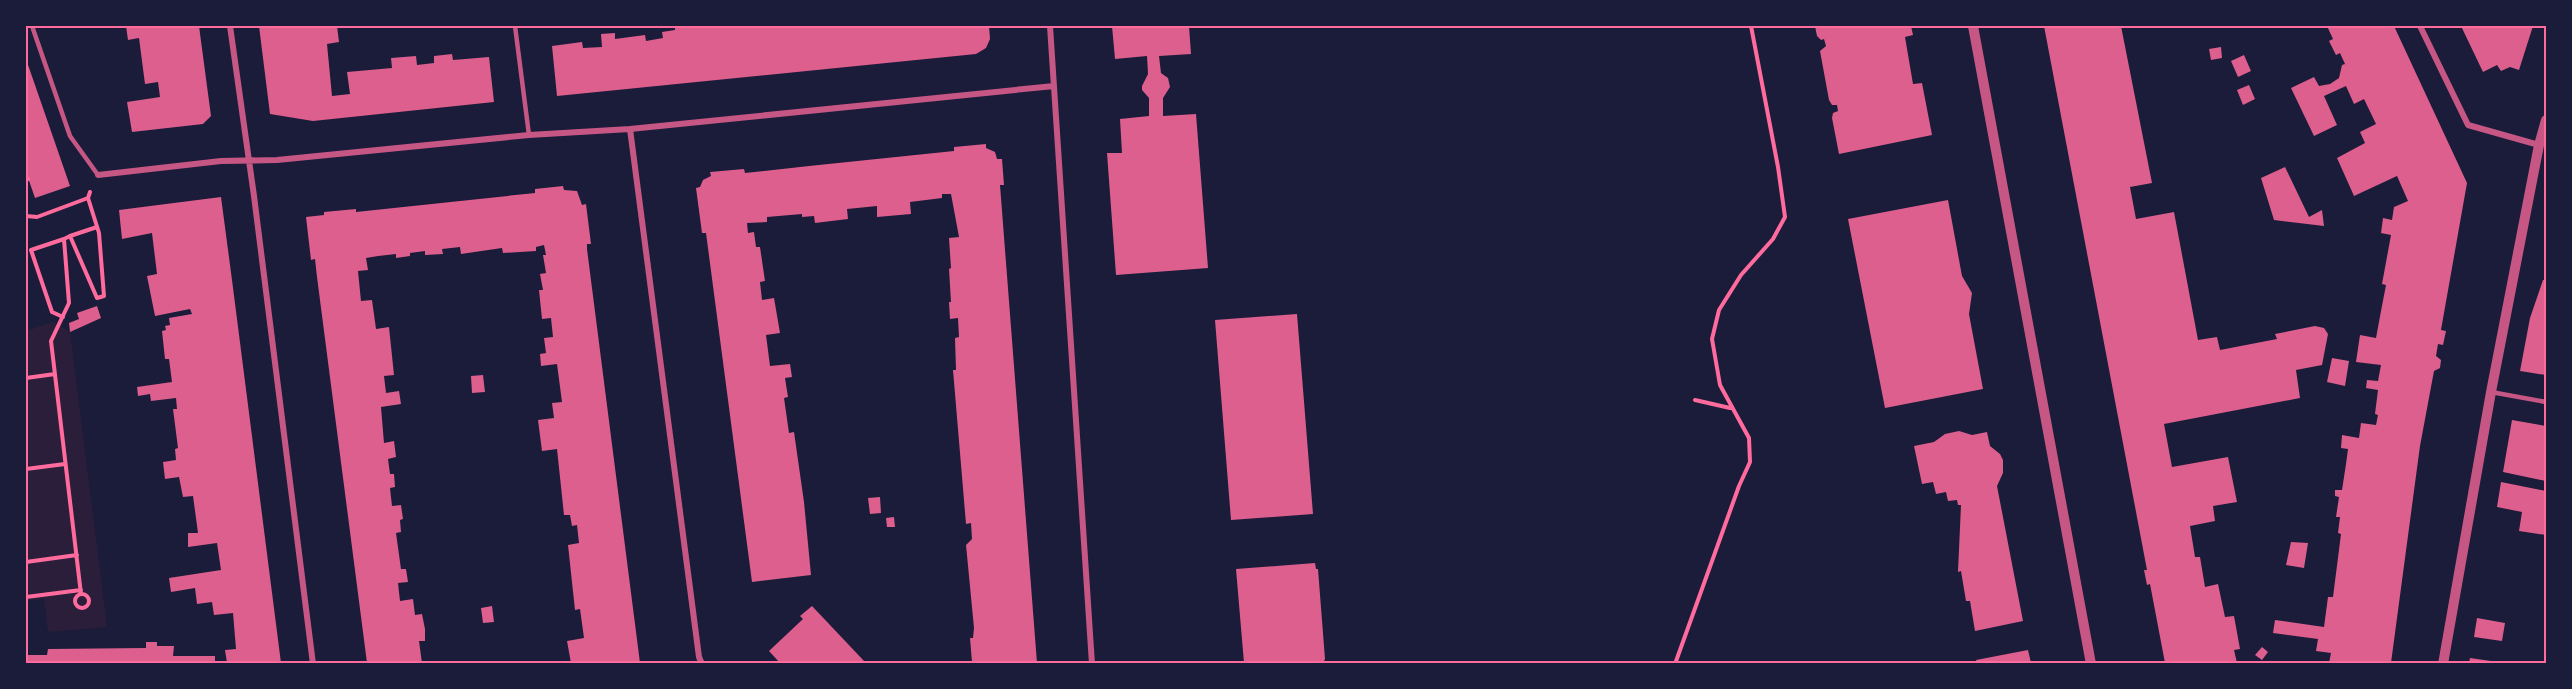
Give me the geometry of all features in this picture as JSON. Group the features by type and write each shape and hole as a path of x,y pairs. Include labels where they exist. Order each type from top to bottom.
{"street":[{"path":"230,26 313,663"},
{"path":"1050,26 1092,663"},
{"path":"1973,26 2091,663"},
{"path":"2420,26 2468,126 2540,145"},
{"path":"98,175 248,159 277,160 529,135 630,129 1054,86"},
{"path":"2443,663 2491,392 2540,145 2547,120"},
{"path":"630,129 699,657 702,663"}],"lane":[{"path":"32,26 70,136 98,175"},
{"path":"515,26 529,135"},
{"path":"2491,392 2547,402"}],"path":[{"path":"1675,663 1739,486 1750,462 1749,438 1720,385 1712,339 1719,310 1741,275 1773,239 1785,217 1778,167 1750,26"},
{"path":"26,216 37,217 87,198 97,227 104,296 98,298 70,236"},
{"path":"63,317 52,312 31,250 97,227"},
{"path":"26,597 81,592 51,341 69,303 64,239"},
{"path":"26,378 55,375"},
{"path":"1695,400 1731,408"},
{"path":"26,469 65,464"},
{"path":"26,562 77,555"}],"shaded area":[{"path":"53,322 70,332 107,627 48,632 44,599 26,601 26,331"}],"building":[{"path":"126,26 199,26 211,116 203,124 132,132 127,102 160,97 158,82 145,84 139,38 128,40"},
{"path":"259,26 337,26 339,42 327,44 332,96 350,94 347,72 392,68 391,58 416,56 417,65 434,63 434,56 452,54 453,60 489,57 494,102 313,121 270,114"},
{"path":"675,26 989,26 990,39 986,48 976,54 557,96 552,46 582,42 583,48 602,47 601,34 615,33 615,39 645,35 646,41 663,38 662,32 675,30"},
{"path":"1112,26 1189,26 1191,54 1159,56 1161,73 1168,78 1170,87 1163,98 1163,116 1196,114 1208,268 1116,275 1107,153 1122,153 1120,119 1149,116 1149,98 1142,90 1148,74 1147,56 1115,59"},
{"path":"1815,26 1911,26 1913,35 1905,37 1913,84 1922,83 1932,135 1839,154 1832,118 1833,113 1838,111 1837,105 1832,105 1829,100 1820,51 1826,46 1824,39 1821,40 1817,36"},
{"path":"2044,26 2121,26 2152,183 2130,187 2136,219 2174,212 2198,340 2217,337 2220,350 2277,339 2275,334 2315,326 2324,328 2328,334 2322,365 2296,370 2300,398 2164,424 2172,467 2228,457 2237,502 2213,506 2215,521 2190,526 2195,557 2200,557 2205,587 2218,584 2225,617 2234,616 2240,649 2234,650 2237,663 2165,663 2150,584 2147,585 2144,570 2147,570"},
{"path":"2327,26 2394,26 2467,183 2441,330 2446,331 2443,345 2438,344 2436,356 2441,360 2440,368 2434,371 2420,446 2391,663 2329,663 2331,653 2316,651 2318,639 2273,633 2275,620 2324,627 2328,597 2333,597 2341,534 2338,533 2340,517 2336,517 2339,497 2335,496 2335,490 2342,490 2348,449 2341,448 2342,435 2359,438 2361,423 2376,425 2378,415 2375,414 2378,390 2366,388 2367,380 2378,381 2381,365 2356,362 2360,335 2376,338 2386,285 2382,284 2391,235 2381,233 2383,218 2392,220 2394,207 2408,201 2397,176 2354,196 2337,158 2365,143 2360,132 2376,124 2364,99 2354,104 2346,86 2324,96 2337,125 2314,136 2291,88 2314,77 2319,86 2330,84 2339,78 2342,65 2345,64 2340,53 2336,55 2329,41 2333,39"},
{"path":"2461,26 2533,26 2519,70 2510,67 2501,71 2497,65 2483,72"},
{"path":"2221,47 2222,58 2211,60 2209,49"},
{"path":"2244,55 2251,71 2238,77 2231,61"},
{"path":"26,59 70,186 35,198 26,172"},
{"path":"2249,85 2255,99 2243,105 2237,90"},
{"path":"986,144 986,148 995,152 997,159 1002,159 1004,185 1000,185 1037,663 972,662 970,638 973,638 974,628 966,545 972,539 971,523 966,524 953,370 956,370 955,338 959,337 958,318 950,319 949,302 951,302 949,269 951,268 949,238 959,237 951,194 942,194 942,198 910,202 911,214 877,217 877,206 847,209 848,219 815,223 814,216 802,217 802,214 767,217 767,222 747,223 748,233 754,232 756,247 760,247 765,281 760,282 762,300 774,298 780,333 766,335 770,366 790,364 792,377 785,378 788,397 784,398 789,433 794,432 811,575 752,582 706,233 702,233 696,188 700,187 703,180 711,176 710,172 744,169 745,173 954,151 954,147"},
{"path":"2285,167 2309,217 2322,210 2324,226 2274,220 2261,178"},
{"path":"563,186 564,190 577,191 582,205 586,204 591,244 587,244 587,249 640,663 571,663 567,641 584,638 580,609 575,610 568,545 579,543 577,525 572,526 570,515 564,515 557,449 542,451 538,420 554,418 552,403 562,402 557,364 541,366 540,354 546,353 544,338 553,337 551,318 542,319 539,290 543,290 540,274 546,273 544,245 536,247 536,251 503,253 502,248 461,254 460,247 442,249 443,254 425,255 425,251 396,258 396,254 378,256 366,258 368,270 358,271 361,301 372,300 376,329 389,327 394,375 384,376 386,393 399,391 401,404 381,407 384,443 394,441 396,457 388,459 390,474 394,474 395,487 390,488 392,506 401,505 403,519 400,520 401,532 396,533 401,569 406,569 408,582 398,583 400,601 413,599 415,615 422,614 425,629 425,641 419,641 422,663 367,663 315,259 311,260 306,217 324,215 324,212 356,209 356,212 535,193 535,189"},
{"path":"221,197 281,663 227,663 225,650 236,649 233,613 214,615 212,602 197,604 195,588 171,592 169,578 221,570 217,543 188,547 188,533 198,533 193,496 183,497 179,477 165,479 163,462 176,460 175,449 178,448 173,409 177,409 176,398 151,401 150,394 138,396 137,387 172,382 169,359 165,359 162,331 166,330 165,326 170,325 169,318 192,314 190,309 155,316 147,276 157,274 152,233 122,239 119,210"},
{"path":"1948,200 1962,276 1972,293 1969,314 1983,389 1885,408 1848,219"},
{"path":"2543,280 2546,280 2546,375 2520,371 2530,318"},
{"path":"97,306 101,318 70,332 69,323 79,319 77,313"},
{"path":"1297,314 1313,514 1231,520 1215,320"},
{"path":"2332,358 2349,361 2345,386 2327,382"},
{"path":"483,375 485,392 472,393 471,376"},
{"path":"2512,420 2546,426 2546,481 2503,472"},
{"path":"1959,431 1972,435 1987,432 1990,446 2000,454 2003,460 2003,473 1997,486 2023,621 1975,631 1970,601 1966,601 1961,571 1958,572 1961,505 1958,505 1957,500 1948,501 1946,492 1936,494 1933,482 1922,484 1914,446 1934,442 1945,434"},
{"path":"2501,482 2546,491 2546,535 2519,531 2522,512 2497,507"},
{"path":"880,497 881,513 870,514 868,498"},
{"path":"894,517 895,527 887,527 886,518"},
{"path":"2291,542 2308,543 2304,568 2286,565"},
{"path":"1315,563 1318,569 1325,659 1323,663 1244,663 1236,569"},
{"path":"492,606 494,622 483,623 481,608"},
{"path":"812,606 865,663 780,663 769,651 803,619 800,616"},
{"path":"2477,618 2505,623 2502,641 2474,637"},
{"path":"146,642 157,642 157,646 174,646 173,656 215,656 215,663 26,663 26,655 47,655 48,649 146,648"},
{"path":"2262,647 2268,652 2262,660 2255,655"},
{"path":"2028,650 2031,663 1977,663 1976,660"},
{"path":"2470,658 2498,662 2498,663 2469,663"}]}
